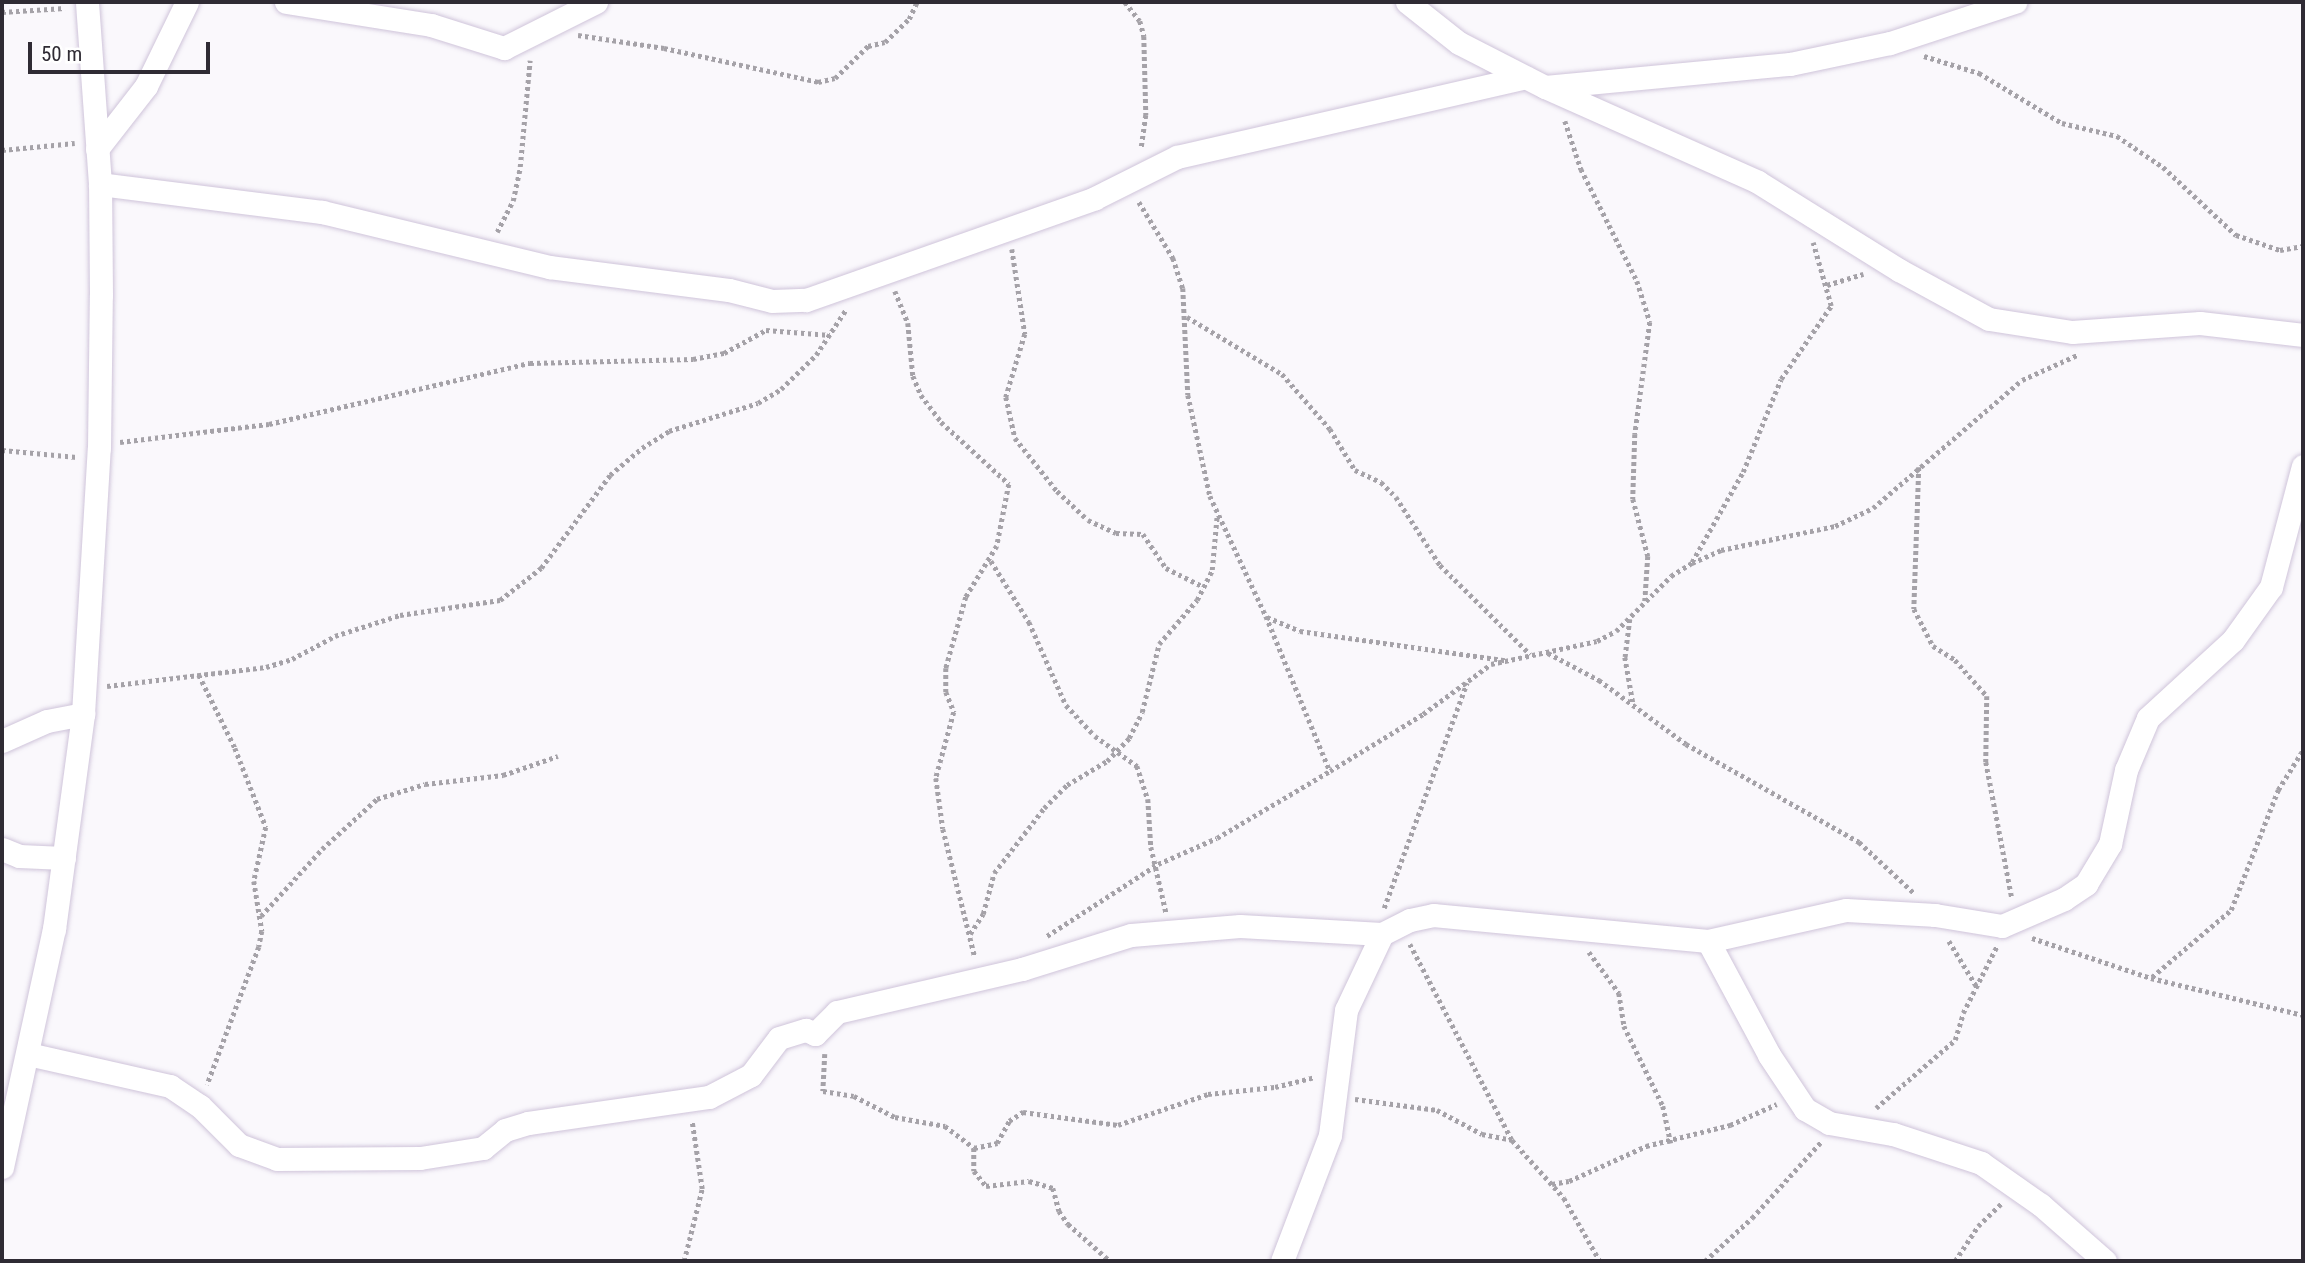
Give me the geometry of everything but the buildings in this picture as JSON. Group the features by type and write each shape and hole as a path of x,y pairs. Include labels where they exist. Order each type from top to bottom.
{"street":[{"path":"97,145 146,86 187,2"},
{"path":"286,2 431,24 504,48 596,2"},
{"path":"1407,2 1459,43 1545,87 1704,154 1807,211 1910,277 1989,319 2072,332 2200,323 2303,335"},
{"path":"100,184 322,212 477,252 607,276 729,290 772,301 806,300 859,284 1095,198 1133,176 1177,157 1545,87 1776,65 1890,43 2015,2"},
{"path":"2,1167 29,1054 64,858 85,689 99,454 100,184 87,5"},
{"path":"29,1054 170,1087 200,1106 226,1135 255,1152 288,1160 357,1161 471,1151 528,1123 688,1102 732,1089 751,1075 779,1038 788,1033 806,1030 816,1034 837,1012 863,1003 945,989 1131,935 1173,929 1240,926 1385,931 1433,915 1708,941 1846,910 1935,915 2008,924 2064,899 2086,884 2098,867 2110,844 2126,770 2148,718 2226,647 2271,587 2303,466"},
{"path":"2,741 47,721 83,714"},
{"path":"2,849 19,856 64,858"},
{"path":"1282,1261 1330,1135 1346,1010 1385,931"},
{"path":"1708,941 1757,1035 1801,1105 1817,1118 1961,1153 2015,1185 2105,1261"}],"path":[{"path":"477,252 495,234 513,201 542,29 664,48 818,82 835,78 868,46 885,42 909,19 917,2"},
{"path":"1125,2 1140,21 1144,36 1146,115 1133,176 1147,220 1173,258 1186,317 1188,395 1217,515 1266,616 1330,771"},
{"path":"2,12 87,5"},
{"path":"1890,43 1979,73 2062,123 2117,136 2163,167 2236,235 2280,250 2303,246"},
{"path":"1545,87 1637,281 1650,322 1635,434 1633,499 1648,556 1646,601"},
{"path":"2,150 97,145"},
{"path":"1692,563 1743,472 1782,379 1831,306 1807,211"},
{"path":"1009,228 1026,334 1006,397 1015,438 1057,491 1088,520 1116,533 1143,534 1166,568 1205,587"},
{"path":"895,270 895,295 908,323 913,376 922,395 941,422 1009,484 991,560 966,597 946,668 946,692 954,712 936,786 978,968"},
{"path":"85,689 199,675 292,659 335,636 420,610 472,608 500,600 541,568 610,475 642,448 693,421 758,403 781,389 830,335 859,284"},
{"path":"1186,317 1282,374 1330,429 1350,464 1396,497 1440,565 1531,655"},
{"path":"2,450 99,454 163,434 269,424 530,363 693,359 724,353 766,330 830,335"},
{"path":"1037,943 1158,864 1236,828 1330,771 1491,664 1597,642 1630,618 1692,563 1721,550 1856,517 1888,498 1919,466 2022,380 2084,352"},
{"path":"1704,1261 1752,1218 1817,1145 1847,1126 1950,1046 2008,924 1986,762 1987,696 1955,660 1933,646 1914,609 1919,466"},
{"path":"970,934 982,914 994,873 1044,808 1068,785 1119,750 1142,712 1159,644 1205,587 1215,559 1217,515"},
{"path":"991,560 1029,622 1066,705 1095,736 1119,750 1141,776 1150,808 1150,847 1158,864 1163,905 1173,929"},
{"path":"1266,616 1300,631 1509,660"},
{"path":"1630,618 1625,657 1633,704"},
{"path":"1547,652 1633,704 1696,751 1859,842 1935,915 1977,987"},
{"path":"199,675 244,769 266,827 254,881 260,916 259,947 200,1106"},
{"path":"1467,682 1385,931 1512,1140 1552,1184 1600,1261"},
{"path":"2151,978 2231,910 2278,790 2303,750"},
{"path":"260,916 305,866 377,799 425,784 503,775 558,756"},
{"path":"2008,924 2151,978 2303,1015"},
{"path":"1573,929 1619,993 1624,1026 1663,1106 1671,1143"},
{"path":"816,1034 825,1052 823,1091 854,1096 895,1118 945,1126 974,1148 997,1143 1009,1121 1023,1112 1118,1125 1208,1094 1335,1082 1365,1102 1437,1110 1482,1134 1512,1140"},
{"path":"1552,1184 1569,1181 1646,1146 1671,1143 1730,1125 1783,1101 1801,1105"},
{"path":"684,1261 702,1189 688,1102"},
{"path":"974,1148 974,1171 979,1181 986,1186 1029,1181 1053,1188 1059,1211 1068,1224 1110,1261"},
{"path":"1955,1261 1978,1226 2015,1185"}]}
